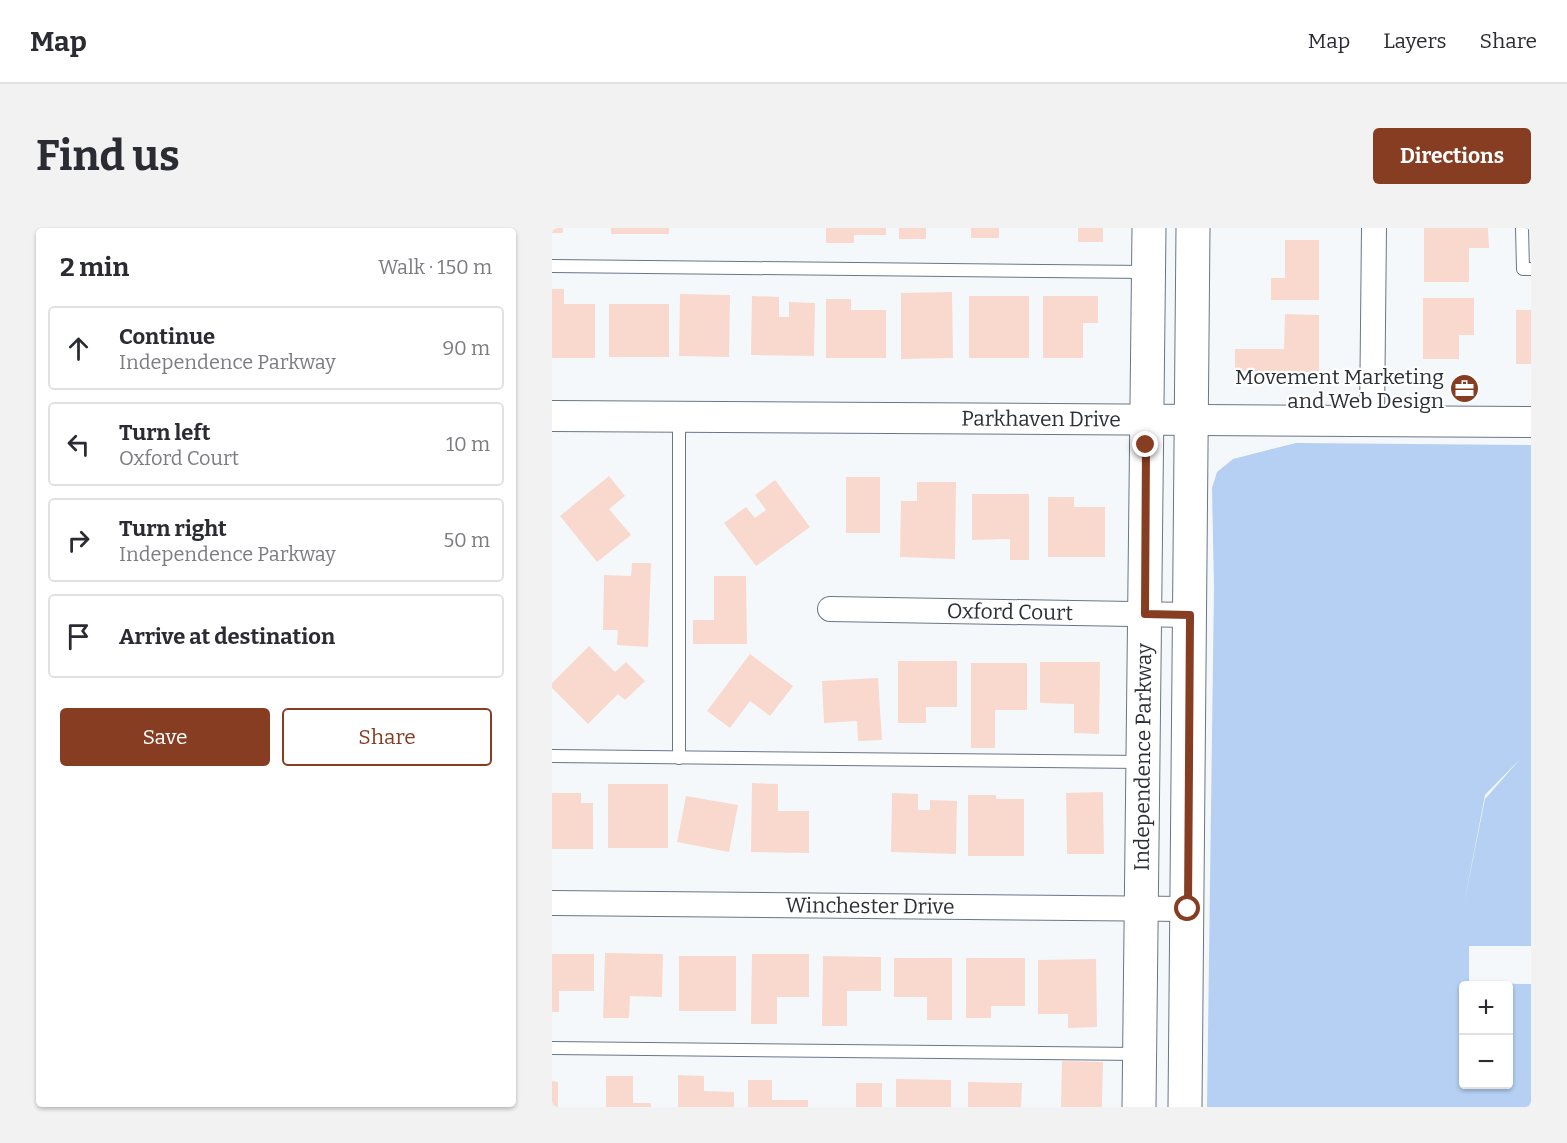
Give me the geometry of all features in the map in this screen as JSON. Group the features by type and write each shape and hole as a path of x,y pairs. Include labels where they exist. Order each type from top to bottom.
{"main road":[{"name":"Independence Parkway","path":"1139,1107 1149,228"},
{"path":"1185,1107 1193,228"}],"street":[{"path":"1372,422 1374,228"},
{"name":"Parkhaven Drive","path":"552,416 1531,422"},
{"name":"Oxford Court","path":"830,609 1190,615"},
{"name":"Winchester Drive","path":"552,903 1188,909"}],"lane":[{"path":"1522,228 1522,269 1531,269"},
{"path":"552,266 1148,272"},
{"path":"679,417 679,758"},
{"path":"552,756 1143,762"},
{"path":"552,1048 1140,1054"}],"shaded area":[{"path":"1296,443 1531,445 1531,946 1469,946 1469,981 1459,981 1459,1089 1513,1089 1513,984 1531,984 1531,1107 1207,1107 1214,587 1212,488 1217,472 1233,459","holes":["1521,758 1485,799 1463,909 1485,795"]}],"building":[{"path":"552,228 563,228 563,233 552,233"},
{"path":"611,228 669,228 669,234 611,234"},
{"path":"826,228 886,228 886,235 854,235 854,243 826,243"},
{"path":"899,228 926,228 926,239 899,239"},
{"path":"971,228 999,228 999,238 971,238"},
{"path":"1078,228 1103,228 1103,242 1078,242"},
{"path":"1424,228 1488,228 1489,248 1469,248 1469,282 1424,282"},
{"path":"1285,240 1319,240 1319,300 1271,300 1271,278 1285,278"},
{"path":"552,289 564,289 564,304 595,304 595,358 552,358"},
{"path":"952,292 953,358 901,359 901,293"},
{"path":"680,294 730,295 729,357 679,356"},
{"path":"752,296 779,297 779,317 789,317 789,302 815,303 814,356 751,355"},
{"path":"969,296 1029,296 1029,358 969,358"},
{"path":"1043,296 1098,296 1098,323 1083,323 1083,358 1043,358"},
{"path":"1423,298 1474,298 1474,335 1459,335 1459,359 1423,359"},
{"path":"826,299 851,299 851,310 886,310 886,358 826,358"},
{"path":"609,304 669,304 669,357 609,357"},
{"path":"1516,310 1531,310 1531,364 1516,364"},
{"path":"1285,314 1319,315 1319,372 1235,371 1235,349 1284,349"},
{"path":"609,476 625,496 609,509 631,535 597,562 560,516"},
{"path":"846,477 880,477 880,533 846,533"},
{"path":"775,480 810,527 756,566 724,523 746,507 755,518 766,510 755,495"},
{"path":"917,482 956,482 955,559 900,557 901,501 917,501"},
{"path":"972,494 1029,494 1029,560 1010,560 1010,539 972,540"},
{"path":"1048,497 1074,497 1074,507 1105,507 1105,557 1048,557"},
{"path":"632,563 651,563 648,647 617,645 618,630 603,630 604,575 631,576"},
{"path":"714,576 746,576 747,644 693,644 693,620 714,620"},
{"path":"589,646 615,672 626,662 645,681 625,700 618,694 588,724 552,688 552,683"},
{"path":"750,654 793,686 770,716 750,701 730,728 707,711"},
{"path":"898,661 957,661 957,707 926,707 926,723 898,723"},
{"path":"1040,662 1100,662 1099,734 1074,733 1074,704 1040,703"},
{"path":"971,663 1027,663 1027,710 995,710 995,748 971,748"},
{"path":"878,678 882,740 858,741 857,721 824,723 822,681"},
{"path":"752,783 778,784 778,811 809,811 809,853 751,852"},
{"path":"608,784 668,784 668,848 608,848"},
{"path":"1103,792 1104,854 1067,854 1066,793"},
{"path":"552,793 581,793 581,803 593,803 593,849 552,849"},
{"path":"892,793 918,794 918,810 930,810 930,800 957,801 956,854 891,852"},
{"path":"968,795 996,795 996,799 1024,799 1024,856 968,856"},
{"path":"686,796 738,805 729,852 677,842"},
{"path":"605,953 663,954 662,997 630,996 629,1018 603,1018"},
{"path":"552,954 594,954 594,991 559,991 559,1012 552,1012"},
{"path":"752,954 809,954 809,997 777,997 777,1024 751,1024"},
{"path":"679,956 736,956 736,1011 679,1011"},
{"path":"823,956 881,957 881,991 847,991 847,1026 822,1026"},
{"path":"894,958 952,958 952,1020 927,1020 927,997 894,997"},
{"path":"966,958 1025,958 1025,1006 991,1006 991,1018 966,1018"},
{"path":"1096,959 1097,1027 1068,1028 1068,1014 1038,1014 1038,960"},
{"path":"1062,1061 1103,1062 1102,1107 1061,1107"},
{"path":"678,1075 704,1076 704,1091 734,1092 734,1107 678,1107"},
{"path":"606,1076 633,1076 633,1103 651,1103 651,1107 606,1107"},
{"path":"896,1079 951,1080 951,1107 896,1107"},
{"path":"748,1080 772,1080 772,1100 808,1100 808,1107 748,1107"},
{"path":"552,1081 558,1082 558,1107 552,1107"},
{"path":"968,1082 1022,1083 1021,1107 968,1107"},
{"path":"856,1083 882,1083 882,1107 856,1107"}],"place":[{"name":"Movement Marketing and Web Design","path":"1465,389"}],"route":[{"path":"1146,445 1145,614 1190,615 1188,909"}]}
